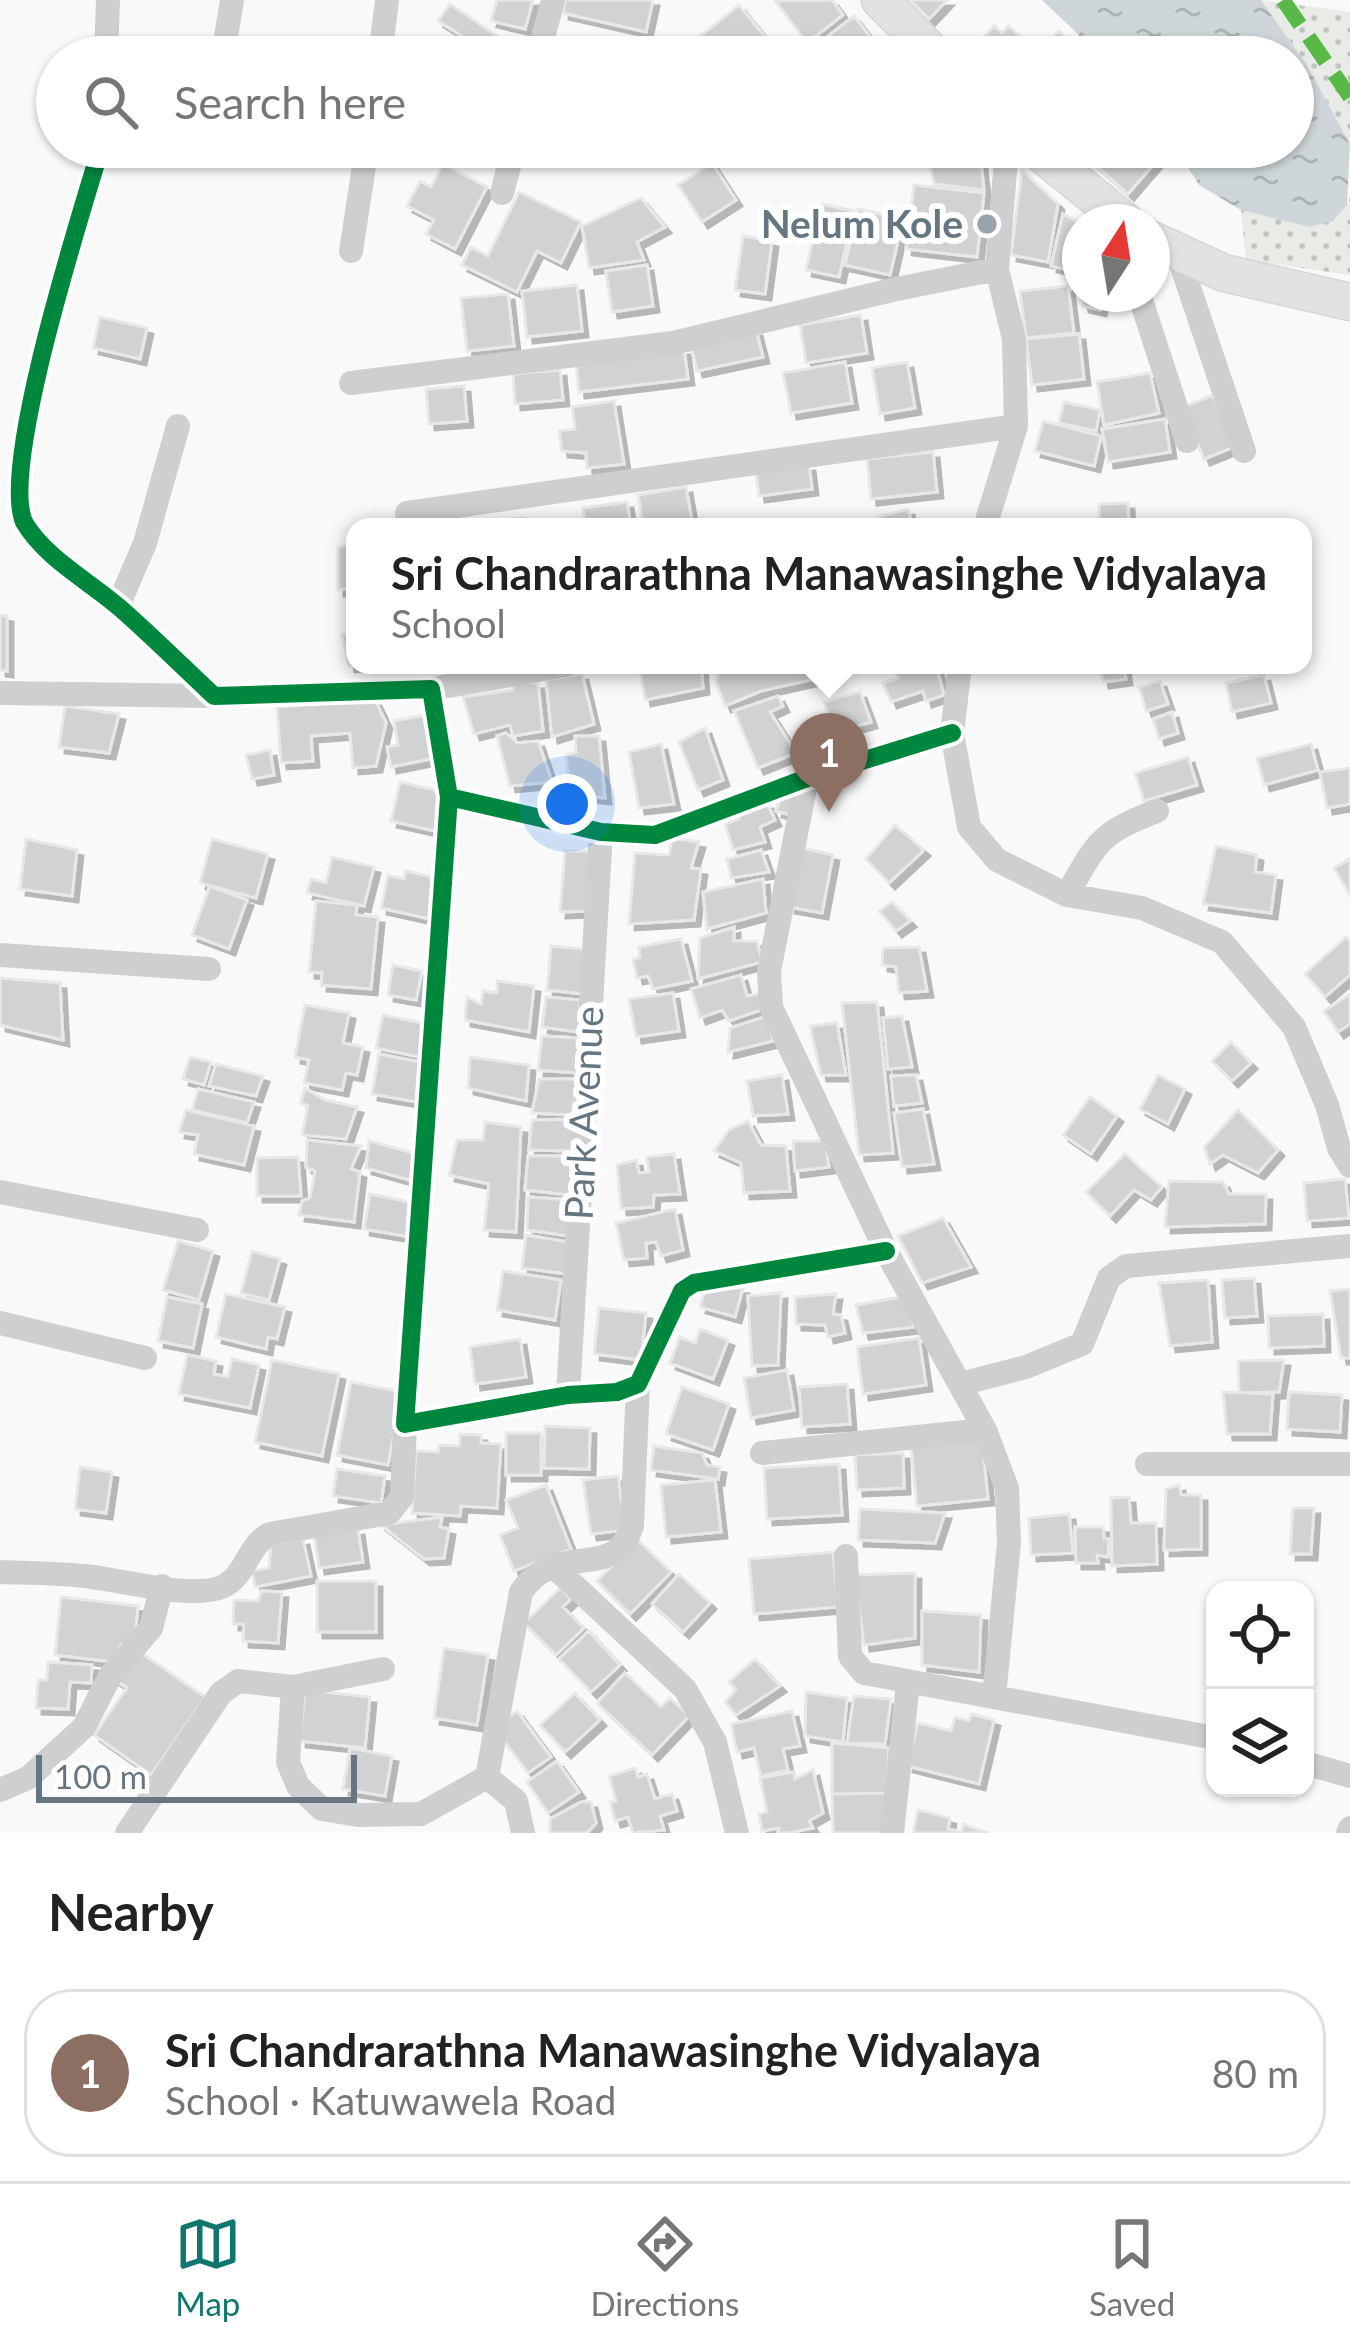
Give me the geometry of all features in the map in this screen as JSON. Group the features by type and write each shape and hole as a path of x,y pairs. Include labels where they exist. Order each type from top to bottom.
{"main road":[{"path":"880,0 916,36"},
{"path":"1059,168 1104,204"},
{"path":"1170,249 1224,273 1350,302"}],"street":[{"path":"107,36 108,0"},
{"path":"226,36 232,0"},
{"path":"383,36 387,0"},
{"path":"544,36 553,0"},
{"path":"95,168 29,384 19,491 21,518 38,542 118,606 214,696"},
{"path":"351,251 364,168"},
{"path":"502,194 509,168"},
{"path":"988,518 1016,426 1014,339 997,269 1005,168"},
{"path":"1170,260 1244,451"},
{"path":"351,383 673,343 997,269"},
{"path":"1145,312 1187,441"},
{"path":"118,606 145,543 178,426"},
{"path":"407,513 1016,426"},
{"path":"0,693 214,696 431,689 515,674"},
{"path":"959,674 952,733 969,827 997,860 1067,895 1142,908 1222,942 1294,1027 1350,1166"},
{"path":"0,1572 82,1576 197,1591 224,1587 257,1540 389,1513 402,1497 448,797 431,689"},
{"path":"448,797 601,832 655,835 807,778 952,733"},
{"path":"807,778 769,971 771,1007 886,1251 986,1430 1007,1488 1009,1544 994,1697"},
{"path":"1067,895 1096,844 1114,827 1157,812"},
{"name":"Park Avenue","path":"568,1395 601,832"},
{"path":"0,955 209,969"},
{"path":"0,1192 196,1230"},
{"path":"960,1384 1026,1367 1082,1344 1109,1278 1126,1266 1350,1246"},
{"path":"293,1687 288,1762 298,1786 322,1809 352,1824 423,1823 487,1777 521,1592 533,1574 552,1564 611,1556 626,1545 632,1526 638,1384 682,1291 694,1283 886,1251"},
{"path":"0,1323 145,1358"},
{"path":"405,1424 568,1395 617,1392 638,1384"},
{"path":"762,1454 986,1430"},
{"path":"1147,1464 1350,1464"},
{"path":"846,1556 850,1656 864,1673 1206,1736"},
{"path":"552,1564 685,1689 715,1742 737,1833"},
{"path":"0,1790 28,1778 84,1727 110,1676 151,1628 162,1586"},
{"path":"127,1833 221,1693 238,1681 293,1687 383,1669"},
{"path":"892,1833 908,1682"},
{"path":"1314,1766 1350,1776"},
{"path":"487,1777 515,1801 523,1833"}],"shaded area":[{"path":"1261,0 1350,12 1350,144 1314,78 1314,36 1286,36"},
{"path":"1350,197 1350,275 1246,260 1241,210 1311,227 1347,205"}],"water":[{"path":"1042,0 1261,0 1286,36 1080,36"},
{"path":"1314,78 1350,144 1347,205 1332,221 1310,227 1241,210 1199,185 1188,168 1314,168"}],"building":[{"path":"497,0 533,0 525,29 491,21"},
{"path":"565,0 653,0 646,32 563,13"},
{"path":"832,0 843,15 816,36 802,36 775,1"},
{"path":"910,0 947,0 929,19"},
{"path":"450,4 497,36 462,36 438,21"},
{"path":"739,5 764,36 700,36"},
{"path":"854,16 870,36 828,36"},
{"path":"994,26 1002,33 1009,26 1020,36 985,36"},
{"path":"441,168 451,168 487,187 455,249 426,234 434,220 407,206 420,181 431,187"},
{"path":"704,168 715,168 736,200 702,222 678,185"},
{"path":"930,168 981,168 984,190 934,184"},
{"path":"1099,168 1150,168 1128,194"},
{"path":"1022,170 1058,204 1048,262 1011,255"},
{"path":"914,185 984,193 977,257 906,249"},
{"path":"519,192 581,222 561,263 537,251 517,292 462,265 471,247 488,256"},
{"path":"641,198 665,227 637,242 644,260 589,268 582,226"},
{"path":"821,204 854,211 839,277 806,270"},
{"path":"858,209 903,219 890,275 845,265"},
{"path":"1062,218 1062,269 1051,266"},
{"path":"743,236 772,241 765,294 735,290"},
{"path":"647,265 653,306 612,312 606,271"},
{"path":"577,285 582,331 527,337 522,291"},
{"path":"1062,287 1062,312 1071,312 1074,333 1026,338 1020,291"},
{"path":"508,294 514,346 467,351 461,298"},
{"path":"861,315 867,353 806,363 800,325"},
{"path":"100,317 147,328 140,359 93,348"},
{"path":"756,330 763,357 697,371 691,345"},
{"path":"1079,334 1084,379 1032,385 1026,339"},
{"path":"684,349 688,379 579,392 576,363"},
{"path":"845,362 852,403 791,413 783,373"},
{"path":"907,362 915,408 880,414 872,368"},
{"path":"560,370 563,400 515,404 513,374"},
{"path":"1150,373 1159,413 1104,425 1097,382"},
{"path":"464,386 467,421 429,424 426,389"},
{"path":"1213,395 1234,447 1204,459 1183,407"},
{"path":"614,401 624,464 587,468 586,453 562,451 559,431 575,429 572,407"},
{"path":"1064,402 1100,410 1096,431 1059,423"},
{"path":"1165,419 1170,452 1108,462 1102,429"},
{"path":"1043,421 1101,436 1094,466 1035,451"},
{"path":"933,452 937,492 871,499 867,459"},
{"path":"809,465 812,489 759,496 756,472"},
{"path":"686,487 691,518 642,518 638,495"},
{"path":"627,502 630,518 584,518 583,508"},
{"path":"1128,503 1129,518 1100,518 1099,504"},
{"path":"908,509 910,518 878,518"},
{"path":"346,546 346,589 338,590 338,547"},
{"path":"0,615 7,616 7,671 0,670"},
{"path":"582,674 594,724 552,737 546,680"},
{"path":"641,674 702,674 703,688 645,700"},
{"path":"718,674 817,674 819,678 761,691 725,706 716,682"},
{"path":"896,674 938,674 944,695 926,701 923,691 891,702 883,683 898,678"},
{"path":"1102,674 1125,674 1126,679 1103,682"},
{"path":"1264,675 1271,703 1232,712 1226,683"},
{"path":"1160,681 1168,704 1146,711 1139,687"},
{"path":"513,682 538,683 543,731 513,736 510,725 474,734 463,697 513,690"},
{"path":"860,692 871,722 835,732 824,702"},
{"path":"778,696 783,706 770,712 796,753 758,768 734,711"},
{"path":"375,700 386,723 376,766 353,768 350,733 311,736 313,761 281,763 277,707"},
{"path":"65,706 119,714 109,753 59,747"},
{"path":"1172,712 1178,733 1159,739 1153,719"},
{"path":"426,715 435,758 391,767 387,747 398,745 394,721"},
{"path":"705,728 723,780 698,790 679,742"},
{"path":"506,733 517,743 538,741 552,782 510,786 497,736"},
{"path":"575,736 599,736 605,798 570,794 566,755 576,752"},
{"path":"661,744 674,804 639,808 629,752"},
{"path":"1311,744 1318,770 1264,785 1257,758"},
{"path":"270,750 274,775 252,779 246,755"},
{"path":"1188,757 1197,785 1144,801 1135,773"},
{"path":"1350,768 1350,804 1327,808 1320,772"},
{"path":"400,782 443,792 435,831 391,821"},
{"path":"794,795 791,815 776,811 781,797"},
{"path":"767,803 775,820 760,827 765,842 733,850 725,824 739,819 738,812"},
{"path":"895,825 924,850 889,883 866,859"},
{"path":"672,838 699,842 691,868 701,869 694,920 629,924 635,853 669,855"},
{"path":"26,839 77,850 72,896 20,889"},
{"path":"212,839 268,854 256,898 200,883"},
{"path":"1216,846 1257,855 1255,872 1276,875 1271,913 1203,904"},
{"path":"802,848 833,855 822,913 789,907"},
{"path":"761,850 769,872 731,878 727,859"},
{"path":"565,851 592,851 590,911 560,912"},
{"path":"332,857 374,867 364,906 307,893 311,879 326,883"},
{"path":"1350,859 1350,895 1334,868"},
{"path":"406,871 440,879 430,919 381,908 388,875 404,879"},
{"path":"763,879 766,913 707,929 703,892"},
{"path":"210,886 247,900 229,949 192,935"},
{"path":"316,901 357,905 356,915 378,917 371,989 321,985 322,973 309,972"},
{"path":"892,902 910,921 896,931 879,911"},
{"path":"734,927 734,941 757,941 762,962 698,979 700,938"},
{"path":"1346,937 1350,975 1325,997 1305,974"},
{"path":"681,939 692,981 653,989 648,976 637,978 633,960 640,957 639,947"},
{"path":"551,946 584,949 583,994 547,990"},
{"path":"919,947 927,991 899,993 896,967 882,965 883,948"},
{"path":"393,965 422,971 416,1000 388,995"},
{"path":"741,975 747,996 762,993 764,1009 729,1021 722,1010 700,1018 691,989"},
{"path":"0,978 60,983 63,1040 0,1025"},
{"path":"497,981 534,986 529,1032 465,1020 467,997 481,1004 483,991 497,993"},
{"path":"673,993 679,1031 636,1037 629,999"},
{"path":"1350,994 1350,1024 1338,1032 1324,1011"},
{"path":"546,997 580,1000 578,1032 542,1027"},
{"path":"877,1002 893,1153 859,1155 842,1003"},
{"path":"305,1005 349,1013 343,1043 363,1047 357,1075 346,1073 342,1090 304,1083 309,1060 295,1057"},
{"path":"383,1015 427,1024 420,1057 376,1048"},
{"path":"767,1016 773,1041 728,1052 730,1028"},
{"path":"902,1016 912,1067 888,1069 883,1018"},
{"path":"837,1023 846,1075 821,1075 810,1026"},
{"path":"542,1036 579,1038 577,1073 538,1070"},
{"path":"1231,1042 1251,1063 1232,1081 1212,1061"},
{"path":"379,1054 425,1063 417,1102 372,1094"},
{"path":"190,1057 211,1062 204,1085 183,1079"},
{"path":"470,1057 529,1065 526,1101 468,1088"},
{"path":"216,1064 263,1076 256,1096 209,1086"},
{"path":"782,1075 788,1114 753,1116 747,1081"},
{"path":"916,1075 922,1103 894,1106 891,1076"},
{"path":"1158,1075 1185,1089 1168,1124 1140,1109"},
{"path":"539,1079 577,1079 572,1115 532,1113"},
{"path":"305,1088 325,1100 357,1107 346,1139 302,1135 308,1106 301,1103"},
{"path":"198,1089 254,1102 247,1123 192,1110"},
{"path":"1090,1097 1117,1116 1091,1154 1063,1135"},
{"path":"923,1109 934,1164 902,1167 894,1113"},
{"path":"186,1110 254,1126 244,1165 194,1154 198,1135 179,1132"},
{"path":"1238,1110 1278,1150 1258,1173 1223,1155 1210,1164 1204,1147"},
{"path":"577,1119 575,1151 529,1150 532,1120"},
{"path":"748,1121 761,1145 786,1146 790,1191 744,1193 741,1163 714,1151 729,1130"},
{"path":"485,1122 521,1127 516,1232 484,1230 489,1184 449,1175 457,1140 483,1140"},
{"path":"307,1140 361,1146 351,1169 360,1172 354,1222 299,1215 302,1201 310,1198 315,1171 306,1167"},
{"path":"369,1141 417,1154 413,1181 366,1168"},
{"path":"793,1141 825,1141 829,1167 795,1171"},
{"path":"674,1154 680,1194 654,1195 653,1207 621,1209 617,1165 636,1160 639,1173 649,1172 647,1157"},
{"path":"1125,1154 1162,1187 1151,1200 1134,1190 1110,1216 1086,1192"},
{"path":"528,1156 573,1156 570,1195 525,1190"},
{"path":"298,1157 301,1196 257,1196 257,1158"},
{"path":"1345,1179 1349,1218 1307,1221 1304,1183"},
{"path":"1169,1181 1223,1182 1229,1194 1266,1194 1265,1224 1165,1227"},
{"path":"370,1194 414,1203 410,1237 364,1229"},
{"path":"528,1197 572,1200 569,1236 527,1230"},
{"path":"675,1209 683,1250 661,1256 656,1242 646,1243 647,1258 624,1260 616,1223"},
{"path":"943,1218 971,1267 922,1283 898,1236"},
{"path":"526,1235 568,1242 567,1274 522,1268"},
{"path":"178,1241 213,1251 199,1300 163,1290"},
{"path":"252,1251 280,1259 269,1300 241,1293"},
{"path":"503,1271 561,1280 555,1320 497,1310"},
{"path":"1254,1278 1257,1316 1225,1318 1222,1280"},
{"path":"1208,1280 1212,1342 1170,1346 1159,1283"},
{"path":"706,1287 743,1288 735,1317 700,1307"},
{"path":"1350,1289 1350,1358 1341,1358 1330,1291"},
{"path":"781,1293 778,1365 752,1366 748,1296"},
{"path":"226,1294 285,1307 277,1339 268,1337 266,1349 216,1337"},
{"path":"836,1294 833,1314 841,1315 845,1333 828,1337 825,1325 796,1324 795,1297"},
{"path":"906,1296 914,1327 863,1333 856,1305"},
{"path":"167,1297 202,1304 193,1348 158,1341"},
{"path":"599,1308 646,1313 641,1360 594,1354"},
{"path":"1323,1314 1324,1346 1269,1348 1268,1316"},
{"path":"700,1329 728,1340 713,1379 670,1363 680,1337 695,1343"},
{"path":"919,1338 926,1385 863,1394 857,1347"},
{"path":"520,1339 526,1377 475,1384 470,1347"},
{"path":"187,1355 216,1361 214,1374 228,1377 232,1359 259,1365 250,1408 179,1394"},
{"path":"272,1360 339,1374 322,1456 255,1442"},
{"path":"1284,1360 1279,1392 1239,1393 1238,1361"},
{"path":"787,1370 794,1410 751,1418 744,1378"},
{"path":"351,1382 402,1392 388,1465 337,1455"},
{"path":"847,1384 850,1424 802,1427 799,1387"},
{"path":"682,1387 729,1404 713,1450 666,1434"},
{"path":"1223,1392 1273,1394 1270,1434 1227,1434"},
{"path":"1289,1392 1342,1395 1340,1432 1287,1429"},
{"path":"545,1426 590,1428 589,1469 544,1468"},
{"path":"506,1433 541,1433 541,1475 506,1475"},
{"path":"460,1434 481,1435 481,1443 501,1444 497,1508 461,1506 460,1516 412,1513 416,1451 459,1446"},
{"path":"982,1441 988,1499 917,1506 911,1448"},
{"path":"654,1446 702,1453 707,1465 720,1467 718,1479 651,1470"},
{"path":"903,1453 904,1488 857,1490 855,1455"},
{"path":"839,1464 842,1515 767,1519 764,1468"},
{"path":"80,1467 112,1472 106,1513 75,1509"},
{"path":"337,1469 385,1476 381,1503 333,1496"},
{"path":"618,1476 625,1530 591,1534 583,1480"},
{"path":"715,1480 721,1532 666,1537 661,1485"},
{"path":"546,1485 571,1549 514,1571 500,1535 518,1528 506,1500"},
{"path":"1179,1485 1181,1495 1201,1495 1201,1549 1164,1550 1166,1489"},
{"path":"1129,1497 1131,1523 1156,1523 1157,1564 1112,1566 1111,1498"},
{"path":"1293,1508 1314,1508 1311,1554 1290,1554"},
{"path":"860,1509 945,1513 935,1543 858,1540"},
{"path":"1069,1514 1073,1553 1031,1555 1029,1518"},
{"path":"442,1517 440,1527 449,1529 444,1558 424,1559 381,1525"},
{"path":"1075,1527 1103,1527 1104,1539 1109,1539 1108,1557 1097,1555 1098,1563 1076,1563"},
{"path":"358,1529 363,1562 319,1568 314,1536"},
{"path":"303,1539 311,1576 255,1587 252,1571 269,1568 271,1545"},
{"path":"638,1540 671,1572 630,1614 597,1581"},
{"path":"833,1552 838,1607 754,1614 749,1559"},
{"path":"915,1573 915,1638 864,1645 855,1575"},
{"path":"679,1574 710,1603 683,1632 652,1604"},
{"path":"317,1581 376,1581 376,1632 317,1632"},
{"path":"560,1588 571,1599 563,1607 584,1628 556,1655 524,1623"},
{"path":"261,1591 282,1592 278,1643 243,1641 244,1624 233,1624 234,1600 258,1601"},
{"path":"61,1597 138,1606 134,1646 121,1644 113,1662 55,1655"},
{"path":"922,1611 981,1615 979,1672 922,1665"},
{"path":"589,1631 620,1665 591,1692 559,1659"},
{"path":"444,1648 488,1655 477,1725 434,1718"},
{"path":"140,1652 205,1697 151,1775 94,1735 127,1688 111,1677"},
{"path":"755,1659 780,1686 736,1715 725,1702 736,1690 729,1682"},
{"path":"48,1662 92,1665 91,1683 70,1682 68,1709 36,1708 38,1680 47,1680"},
{"path":"625,1673 661,1707 670,1698 689,1716 652,1755 597,1703"},
{"path":"305,1690 370,1697 365,1748 300,1741"},
{"path":"806,1692 847,1698 843,1742 805,1736"},
{"path":"575,1693 600,1720 565,1752 540,1725"},
{"path":"854,1696 891,1699 885,1744 847,1743"},
{"path":"517,1711 551,1757 528,1773 500,1736 500,1724"},
{"path":"792,1711 800,1746 783,1749 788,1770 761,1776 754,1748 737,1752 731,1724"},
{"path":"971,1714 994,1720 979,1784 907,1766 918,1723 951,1731 955,1717 969,1721"},
{"path":"832,1743 889,1748 886,1793 832,1794"},
{"path":"350,1748 392,1756 385,1796 343,1789"},
{"path":"557,1761 579,1792 548,1813 527,1782"},
{"path":"635,1768 638,1777 647,1774 655,1799 672,1794 677,1811 660,1816 664,1830 633,1833 628,1817 615,1821 610,1802 616,1801 609,1776"},
{"path":"813,1770 823,1813 809,1821 813,1828 762,1831 759,1814 767,1812 760,1778 794,1772 795,1779"},
{"path":"886,1793 887,1833 833,1833 832,1794"},
{"path":"581,1802 591,1802 596,1823 587,1833 550,1833 550,1819"},
{"path":"918,1810 950,1818 948,1829 962,1832 963,1824 988,1833 913,1833"}],"marked path":[{"path":"1283,0 1308,36"},
{"path":"1314,45 1350,97"}],"cycle path":[{"path":"95,168 33,396 23,449 20,493 24,522 55,558 120,608 214,696 431,689 449,797 601,832 655,835 807,778 952,733"},
{"path":"449,797 405,1424 568,1395 617,1392 638,1384 682,1291 694,1283 886,1251"}],"place":[{"name":"Nelum Kole","path":"987,224"},
{"name":"Sri Chandrarathna Manawasinghe Vidyalaya","path":"829,812"}]}
